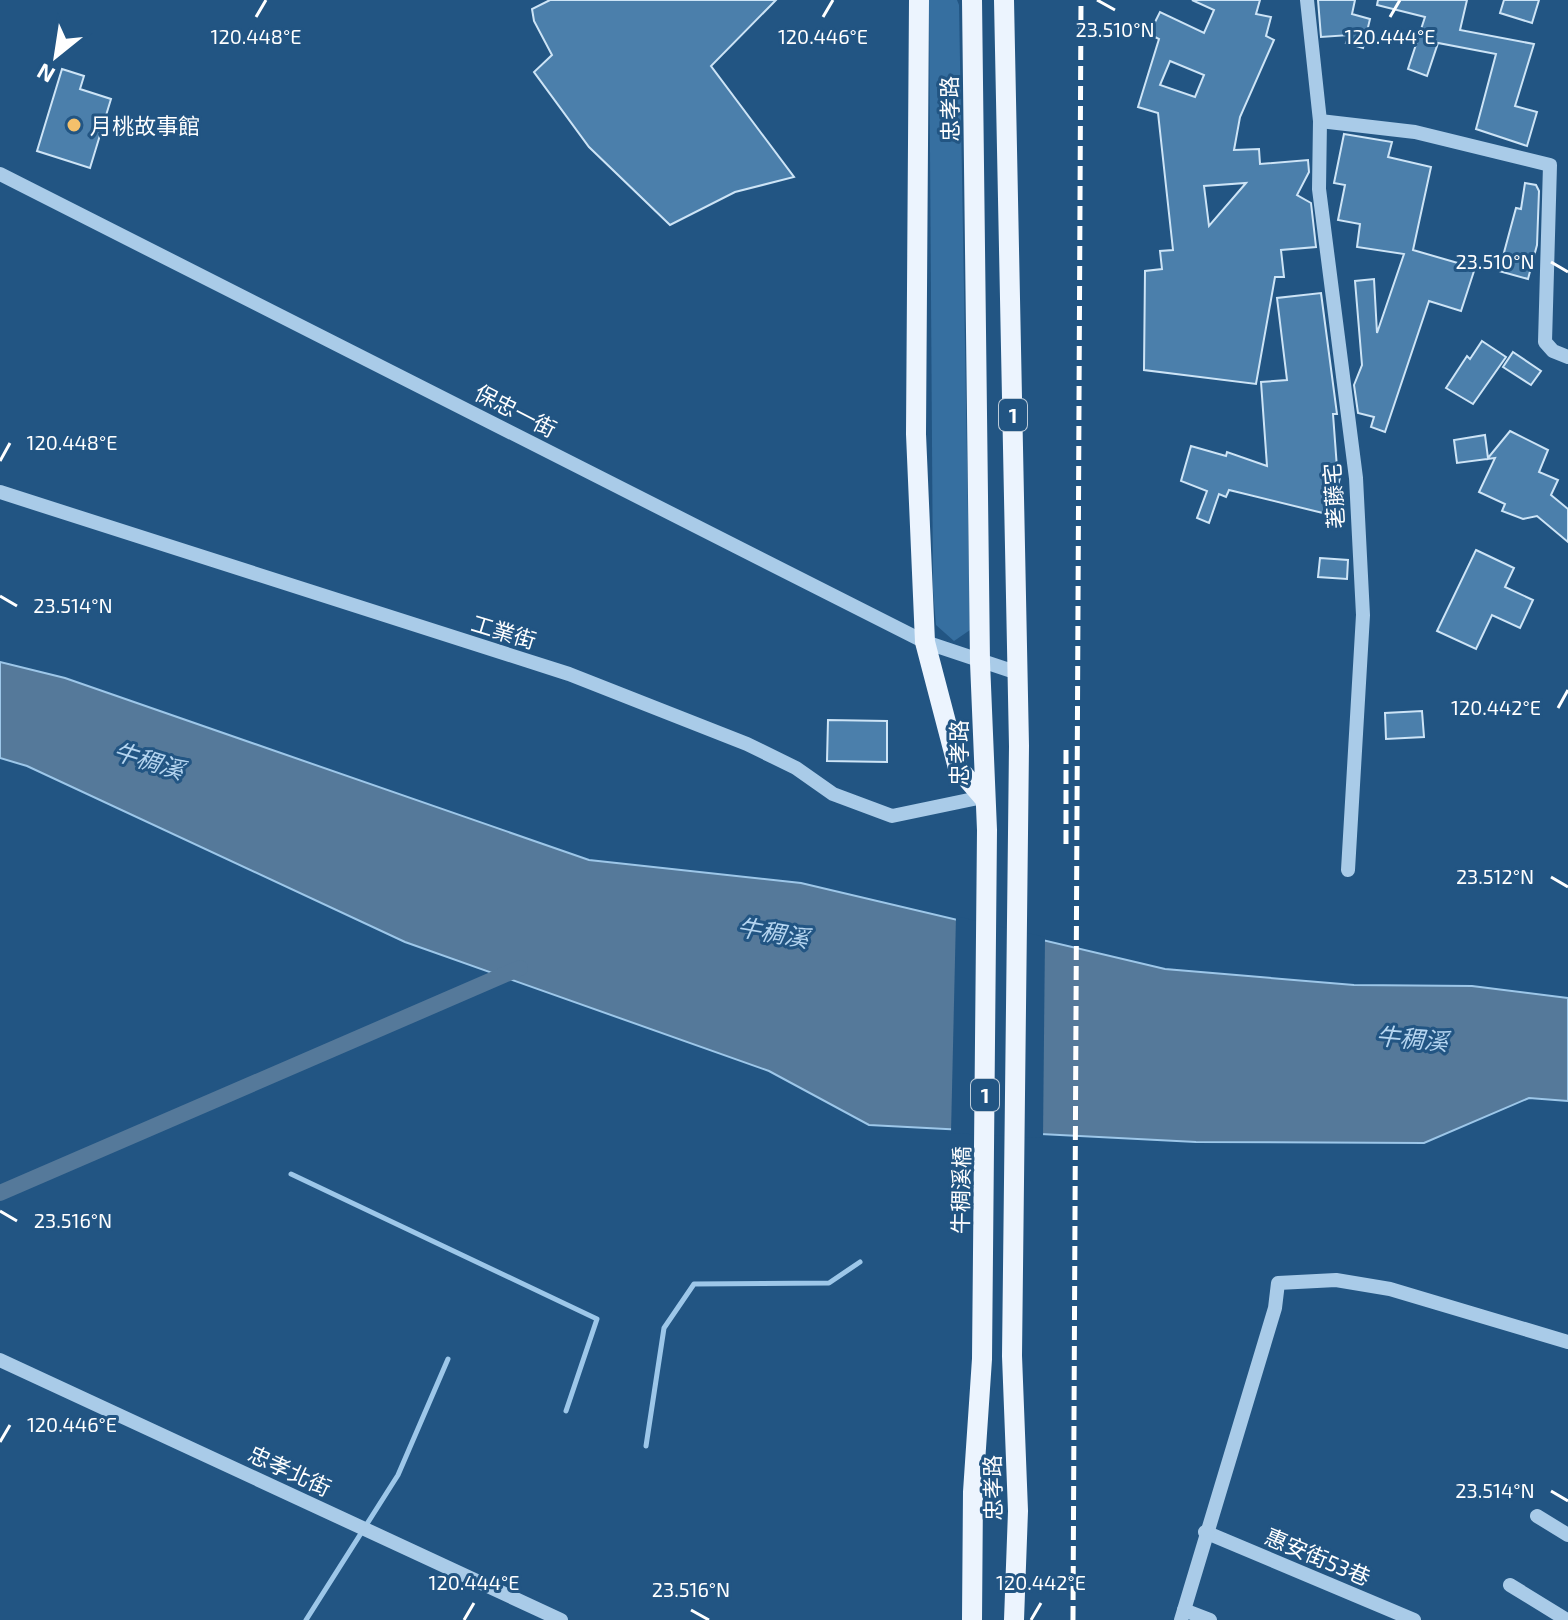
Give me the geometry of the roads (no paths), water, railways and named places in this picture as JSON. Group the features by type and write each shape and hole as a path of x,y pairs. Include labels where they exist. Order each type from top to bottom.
{"main road":[{"name":"忠孝路","path":"919,0 916,434 925,642 958,768 983,797"},
{"name":"忠孝路","path":"972,0 983,797"},
{"name":"1","path":"1004,0 1018,673"},
{"name":"忠孝路","path":"1014,1620 1018,1511 1012,1356 1018,673"},
{"name":"牛稠溪橋","path":"982,1359 987,830 983,797"},
{"name":"忠孝路","path":"972,1620 973,1492 982,1359"}],"street":[{"name":"荖藤宅","path":"1307,0 1320,121 1319,189 1356,478 1363,615 1348,870"},
{"path":"1320,121 1415,132 1550,165 1545,342 1553,351 1568,357"},
{"name":"保忠一街","path":"0,174 925,642 1018,673"},
{"name":"工業街","path":"0,492 569,674 747,744 796,768 833,794 892,816 983,797"},
{"path":"1210,1620 1182,1615 1275,1308 1278,1283 1336,1280 1390,1289 1568,1342"},
{"name":"忠孝北街","path":"0,1360 561,1620"},
{"path":"1537,1516 1568,1535"},
{"name":"惠安街53巷","path":"1205,1532 1414,1620"},
{"path":"1510,1585 1567,1620"}],"water":[{"name":"牛稠溪","path":"0,662 65,678 589,860 801,883 1165,969 1354,985 1472,986 1568,998 1568,1101 1529,1098 1424,1143 1196,1142 869,1125 769,1071 405,942 27,766 0,758"}],"waterway":[{"path":"0,1193 520,968"},
{"path":"291,1174 597,1319 566,1411"},
{"path":"646,1446 664,1328 694,1284 829,1283 860,1262"},
{"path":"306,1620 398,1475 448,1359"}],"railway":[{"path":"1073,1620 1081,0"},
{"path":"1066,748 1066,844"}],"place":[{"name":"月桃故事館","path":"74,125"}]}
